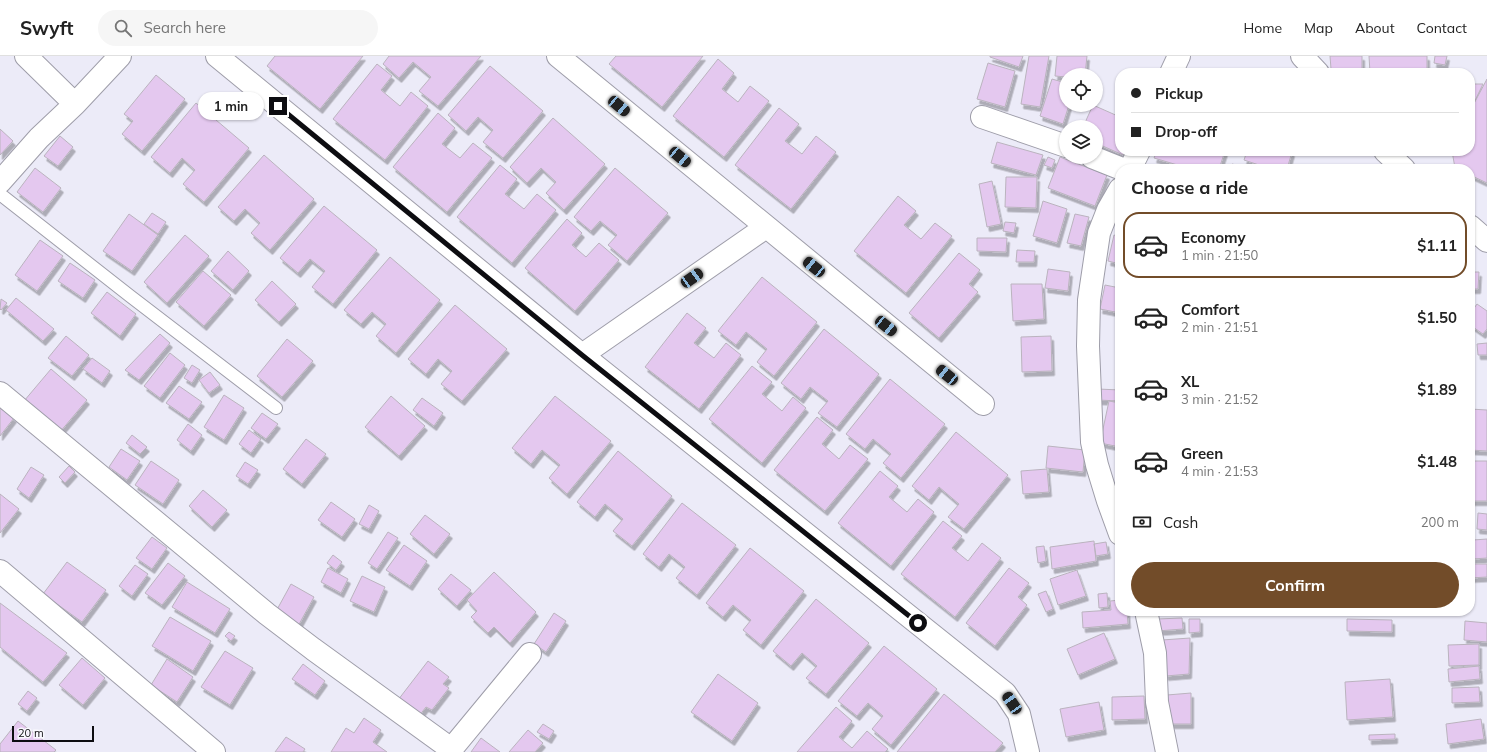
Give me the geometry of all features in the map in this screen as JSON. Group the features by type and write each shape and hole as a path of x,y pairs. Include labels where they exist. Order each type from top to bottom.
{"street":[{"path":"26,56 75,104"},
{"path":"0,182 39,138 75,104 120,56"},
{"path":"217,56 582,355 1005,693 1019,714 1028,752"},
{"path":"558,56 983,404"},
{"path":"1173,68 1179,56"},
{"path":"1302,56 1313,68"},
{"path":"982,117 1059,144"},
{"path":"1390,156 1399,164"},
{"path":"1103,161 1115,166"},
{"path":"1115,198 1108,210 1099,233 1089,300 1088,346 1093,447 1097,465 1115,520"},
{"path":"582,355 766,227"},
{"path":"1475,230 1487,241"},
{"path":"0,393 267,614 450,751 530,654"},
{"path":"0,571 214,752"},
{"path":"1147,616 1155,653 1157,702 1167,752"}],"lane":[{"path":"0,194 276,408"}],"building":[{"path":"275,56 363,56 320,109 267,66"},
{"path":"389,56 481,56 438,106 419,91 431,77 413,62 399,78 383,64"},
{"path":"616,56 703,56 662,107 609,64"},
{"path":"990,56 1023,56 1019,67"},
{"path":"1029,56 1049,56 1040,107 1021,104"},
{"path":"1057,56 1087,56 1086,68 1059,68 1059,76 1055,76"},
{"path":"1330,56 1362,56 1362,68 1331,68"},
{"path":"1369,56 1427,56 1427,68 1370,68"},
{"path":"1435,56 1447,56 1445,65 1434,63"},
{"path":"718,59 734,73 722,89 738,102 750,86 769,101 724,157 673,116"},
{"path":"988,63 1015,71 1005,107 977,99"},
{"path":"377,64 392,76 381,90 400,106 411,92 428,106 385,160 333,119"},
{"path":"490,66 543,111 503,158 483,142 493,130 478,117 466,131 448,115"},
{"path":"156,75 185,99 142,151 122,134 133,121 124,114"},
{"path":"1052,79 1059,81 1059,112 1067,112 1064,120 1059,120 1059,123 1040,116"},
{"path":"1487,79 1487,183 1475,177 1475,164 1454,164 1453,156 1475,156 1475,102"},
{"path":"1475,84 1483,84 1475,101"},
{"path":"196,103 249,148 204,202 183,184 195,170 182,158 170,173 151,157"},
{"path":"779,108 799,124 785,141 802,154 816,136 836,152 791,209 735,165"},
{"path":"1103,109 1115,115 1115,151 1103,146 1103,120 1086,120 1090,112 1103,112"},
{"path":"438,113 455,128 442,144 460,158 473,143 492,158 447,212 393,167"},
{"path":"553,118 605,164 564,210 546,193 556,182 541,168 527,183 510,167"},
{"path":"0,129 13,141 0,155"},
{"path":"60,136 73,147 58,166 44,156"},
{"path":"997,142 1043,155 1036,175 991,163"},
{"path":"264,155 314,199 270,250 251,233 260,223 245,209 234,221 218,207"},
{"path":"1155,156 1223,156 1221,164 1174,164 1154,158"},
{"path":"1245,156 1291,156 1288,164 1256,164 1244,160"},
{"path":"1048,157 1055,160 1052,168 1044,165"},
{"path":"1059,160 1059,164 1078,164 1107,175 1095,206 1048,188"},
{"path":"500,165 517,179 505,194 524,209 537,194 556,210 512,263 457,217"},
{"path":"35,168 61,188 43,212 17,192"},
{"path":"615,168 668,213 627,261 608,245 617,235 600,221 591,231 574,217"},
{"path":"1006,177 1037,177 1036,208 1005,207"},
{"path":"992,181 1001,224 987,227 979,184"},
{"path":"898,196 916,211 904,225 921,239 935,223 952,236 906,293 854,251"},
{"path":"1043,201 1067,209 1057,243 1033,236"},
{"path":"324,206 377,250 333,304 312,287 325,271 310,259 298,273 280,258"},
{"path":"152,213 166,222 158,234 144,224"},
{"path":"129,214 158,235 132,271 103,251"},
{"path":"1075,214 1089,217 1081,246 1067,243"},
{"path":"567,219 582,233 572,245 586,257 599,243 619,260 575,311 525,268"},
{"path":"1005,222 1016,223 1014,233 1003,231"},
{"path":"185,235 209,256 167,303 144,282"},
{"path":"1114,235 1115,263 1108,261"},
{"path":"977,238 1007,238 1006,252 977,251"},
{"path":"40,240 63,256 37,291 15,275"},
{"path":"1017,250 1035,251 1034,262 1016,262"},
{"path":"228,251 249,271 233,290 211,271"},
{"path":"959,253 980,270 969,284 978,292 939,338 909,313"},
{"path":"390,257 440,300 396,353 376,336 386,324 372,312 361,324 344,310"},
{"path":"70,263 95,280 83,298 58,281"},
{"path":"1048,269 1070,272 1068,291 1045,288"},
{"path":"203,271 231,295 204,326 176,302"},
{"path":"1475,272 1479,272 1478,289 1475,289"},
{"path":"762,277 817,322 774,376 757,362 767,349 746,332 736,345 718,331"},
{"path":"272,281 296,304 279,322 255,300"},
{"path":"1011,284 1042,284 1044,319 1013,321"},
{"path":"1105,285 1115,287 1115,312 1100,309"},
{"path":"107,292 136,314 120,336 91,313"},
{"path":"16,298 54,329 43,341 6,310"},
{"path":"1,299 7,303 1,310 0,309"},
{"path":"1477,304 1487,311 1487,329 1483,334 1475,328 1475,307"},
{"path":"455,305 507,349 462,401 441,384 452,371 438,359 426,374 408,359"},
{"path":"687,313 706,328 694,343 714,358 726,343 741,355 699,409 645,367"},
{"path":"824,329 879,374 837,427 818,413 828,401 810,387 801,399 781,383"},
{"path":"160,334 170,343 139,380 125,370"},
{"path":"66,336 89,355 72,376 48,358"},
{"path":"1051,336 1052,371 1022,372 1021,337"},
{"path":"287,339 313,361 282,397 257,376"},
{"path":"1487,343 1487,355 1478,355 1477,344"},
{"path":"170,353 185,365 160,398 144,386"},
{"path":"92,358 110,371 102,383 83,369"},
{"path":"192,365 200,370 192,383 184,378"},
{"path":"752,366 772,382 762,394 782,411 793,397 806,408 762,463 709,419"},
{"path":"51,369 87,400 60,432 24,401"},
{"path":"210,372 220,385 209,393 199,380"},
{"path":"890,379 945,424 901,478 883,463 891,454 873,439 865,449 846,434"},
{"path":"179,386 202,402 189,419 166,403"},
{"path":"1098,389 1115,390 1115,401 1097,400"},
{"path":"224,395 244,408 224,440 204,427"},
{"path":"391,396 425,426 399,456 365,427"},
{"path":"555,396 611,441 567,494 549,478 560,465 542,450 531,464 512,448"},
{"path":"422,398 443,413 434,426 413,410"},
{"path":"1109,401 1115,402 1115,446 1100,443"},
{"path":"0,408 14,418 0,436"},
{"path":"1475,409 1487,410 1487,451 1475,450"},
{"path":"262,413 278,424 266,439 251,428"},
{"path":"817,417 833,430 822,444 839,459 850,445 868,459 825,511 774,470"},
{"path":"188,424 202,435 191,451 177,440"},
{"path":"249,430 261,439 251,453 239,444"},
{"path":"956,432 1008,475 964,529 948,517 959,504 939,487 929,500 912,486"},
{"path":"132,435 147,447 140,454 126,443"},
{"path":"306,439 326,454 302,484 283,469"},
{"path":"1048,446 1085,450 1083,472 1046,468"},
{"path":"121,449 140,461 127,480 109,467"},
{"path":"618,451 672,496 632,546 613,531 623,519 605,504 595,517 577,502"},
{"path":"151,461 179,480 163,504 135,485"},
{"path":"1475,461 1487,461 1487,501 1475,501"},
{"path":"245,462 258,470 248,484 236,476"},
{"path":"69,466 75,472 65,483 59,477"},
{"path":"31,467 44,475 29,498 17,489"},
{"path":"1047,469 1049,492 1023,494 1021,471"},
{"path":"880,471 898,486 889,497 907,512 918,499 934,512 891,566 838,523"},
{"path":"203,490 227,510 212,527 189,506"},
{"path":"0,494 19,509 0,533"},
{"path":"331,502 355,519 342,537 318,520"},
{"path":"682,503 736,545 697,595 676,578 685,567 669,554 659,567 643,554"},
{"path":"369,505 379,511 369,529 359,524"},
{"path":"1478,513 1487,514 1487,530 1477,529"},
{"path":"425,515 450,534 434,554 410,534"},
{"path":"943,521 962,536 952,548 968,561 982,543 1001,558 955,617 901,574"},
{"path":"388,532 398,538 377,569 368,563"},
{"path":"152,537 167,548 152,569 136,558"},
{"path":"1487,539 1487,558 1475,559 1475,540"},
{"path":"1094,541 1096,561 1052,569 1050,547"},
{"path":"1106,542 1108,554 1096,556 1094,544"},
{"path":"404,545 427,561 410,586 386,570"},
{"path":"1044,546 1046,561 1038,563 1036,547"},
{"path":"750,548 804,591 761,645 743,630 751,620 733,605 723,617 706,603"},
{"path":"333,555 342,562 336,570 327,563"},
{"path":"67,562 106,590 82,622 43,594"},
{"path":"168,563 185,576 162,605 145,593"},
{"path":"1475,564 1487,564 1487,577 1475,578"},
{"path":"135,565 148,574 132,596 119,586"},
{"path":"328,568 348,579 341,593 321,582"},
{"path":"1009,568 1029,583 1018,597 1027,605 995,646 966,623"},
{"path":"1077,570 1086,596 1058,605 1050,579"},
{"path":"494,572 536,612 510,643 494,627 488,633 471,617 477,611 467,600"},
{"path":"451,574 471,590 457,606 438,589"},
{"path":"362,576 385,587 374,612 350,601"},
{"path":"187,582 230,609 215,633 172,607"},
{"path":"291,584 314,597 297,628 274,615"},
{"path":"1046,591 1053,609 1046,612 1038,594"},
{"path":"1107,593 1108,607 1099,608 1098,594"},
{"path":"816,599 869,643 826,694 806,678 817,666 802,653 791,666 773,651"},
{"path":"1115,600 1115,616 1127,616 1128,624 1083,628 1082,612 1111,610 1110,601"},
{"path":"0,603 67,653 43,682 0,647"},
{"path":"554,613 566,621 546,652 534,644"},
{"path":"170,617 211,641 193,671 152,646"},
{"path":"1182,618 1183,629 1157,631 1157,619"},
{"path":"1189,619 1200,619 1200,632 1189,633"},
{"path":"1347,619 1392,620 1392,632 1347,631"},
{"path":"1465,621 1487,623 1487,642 1464,640"},
{"path":"229,632 235,636 231,641 225,636"},
{"path":"1104,633 1115,659 1078,675 1067,649"},
{"path":"1190,638 1189,674 1166,676 1162,640"},
{"path":"1479,644 1479,665 1449,666 1448,645"},
{"path":"884,646 937,689 891,745 872,729 883,716 868,703 857,716 838,701"},
{"path":"225,651 253,668 230,705 201,687"},
{"path":"82,658 105,678 83,705 59,685"},
{"path":"167,659 193,677 177,702 151,685"},
{"path":"428,661 449,677 443,684 449,688 432,710 426,707 419,716 398,700"},
{"path":"303,664 325,681 315,695 292,679"},
{"path":"1479,666 1480,679 1449,682 1448,669"},
{"path":"718,674 758,703 732,741 691,712"},
{"path":"1390,679 1393,717 1347,720 1345,682"},
{"path":"1479,687 1480,702 1452,703 1452,688"},
{"path":"28,691 37,698 27,711 18,704"},
{"path":"1191,693 1191,724 1169,724 1167,695"},
{"path":"944,694 1003,743 995,752 897,752"},
{"path":"1144,696 1145,719 1112,720 1112,697"},
{"path":"1099,702 1104,730 1066,737 1060,709"},
{"path":"836,707 852,721 839,737 852,748 867,731 888,749 885,752 797,752"},
{"path":"364,718 381,730 373,742 387,752 331,752 346,728 354,733"},
{"path":"1481,719 1484,739 1448,744 1446,724"},
{"path":"18,721 56,750 54,752 0,752 0,744"},
{"path":"543,724 554,731 549,739 537,732"},
{"path":"528,730 543,743 535,752 509,752"},
{"path":"1395,734 1395,739 1369,740 1369,735"},
{"path":"286,737 305,749 303,752 275,752"},
{"path":"481,738 500,752 471,752"}],"route":[{"path":"278,106 582,355 918,623"}]}
